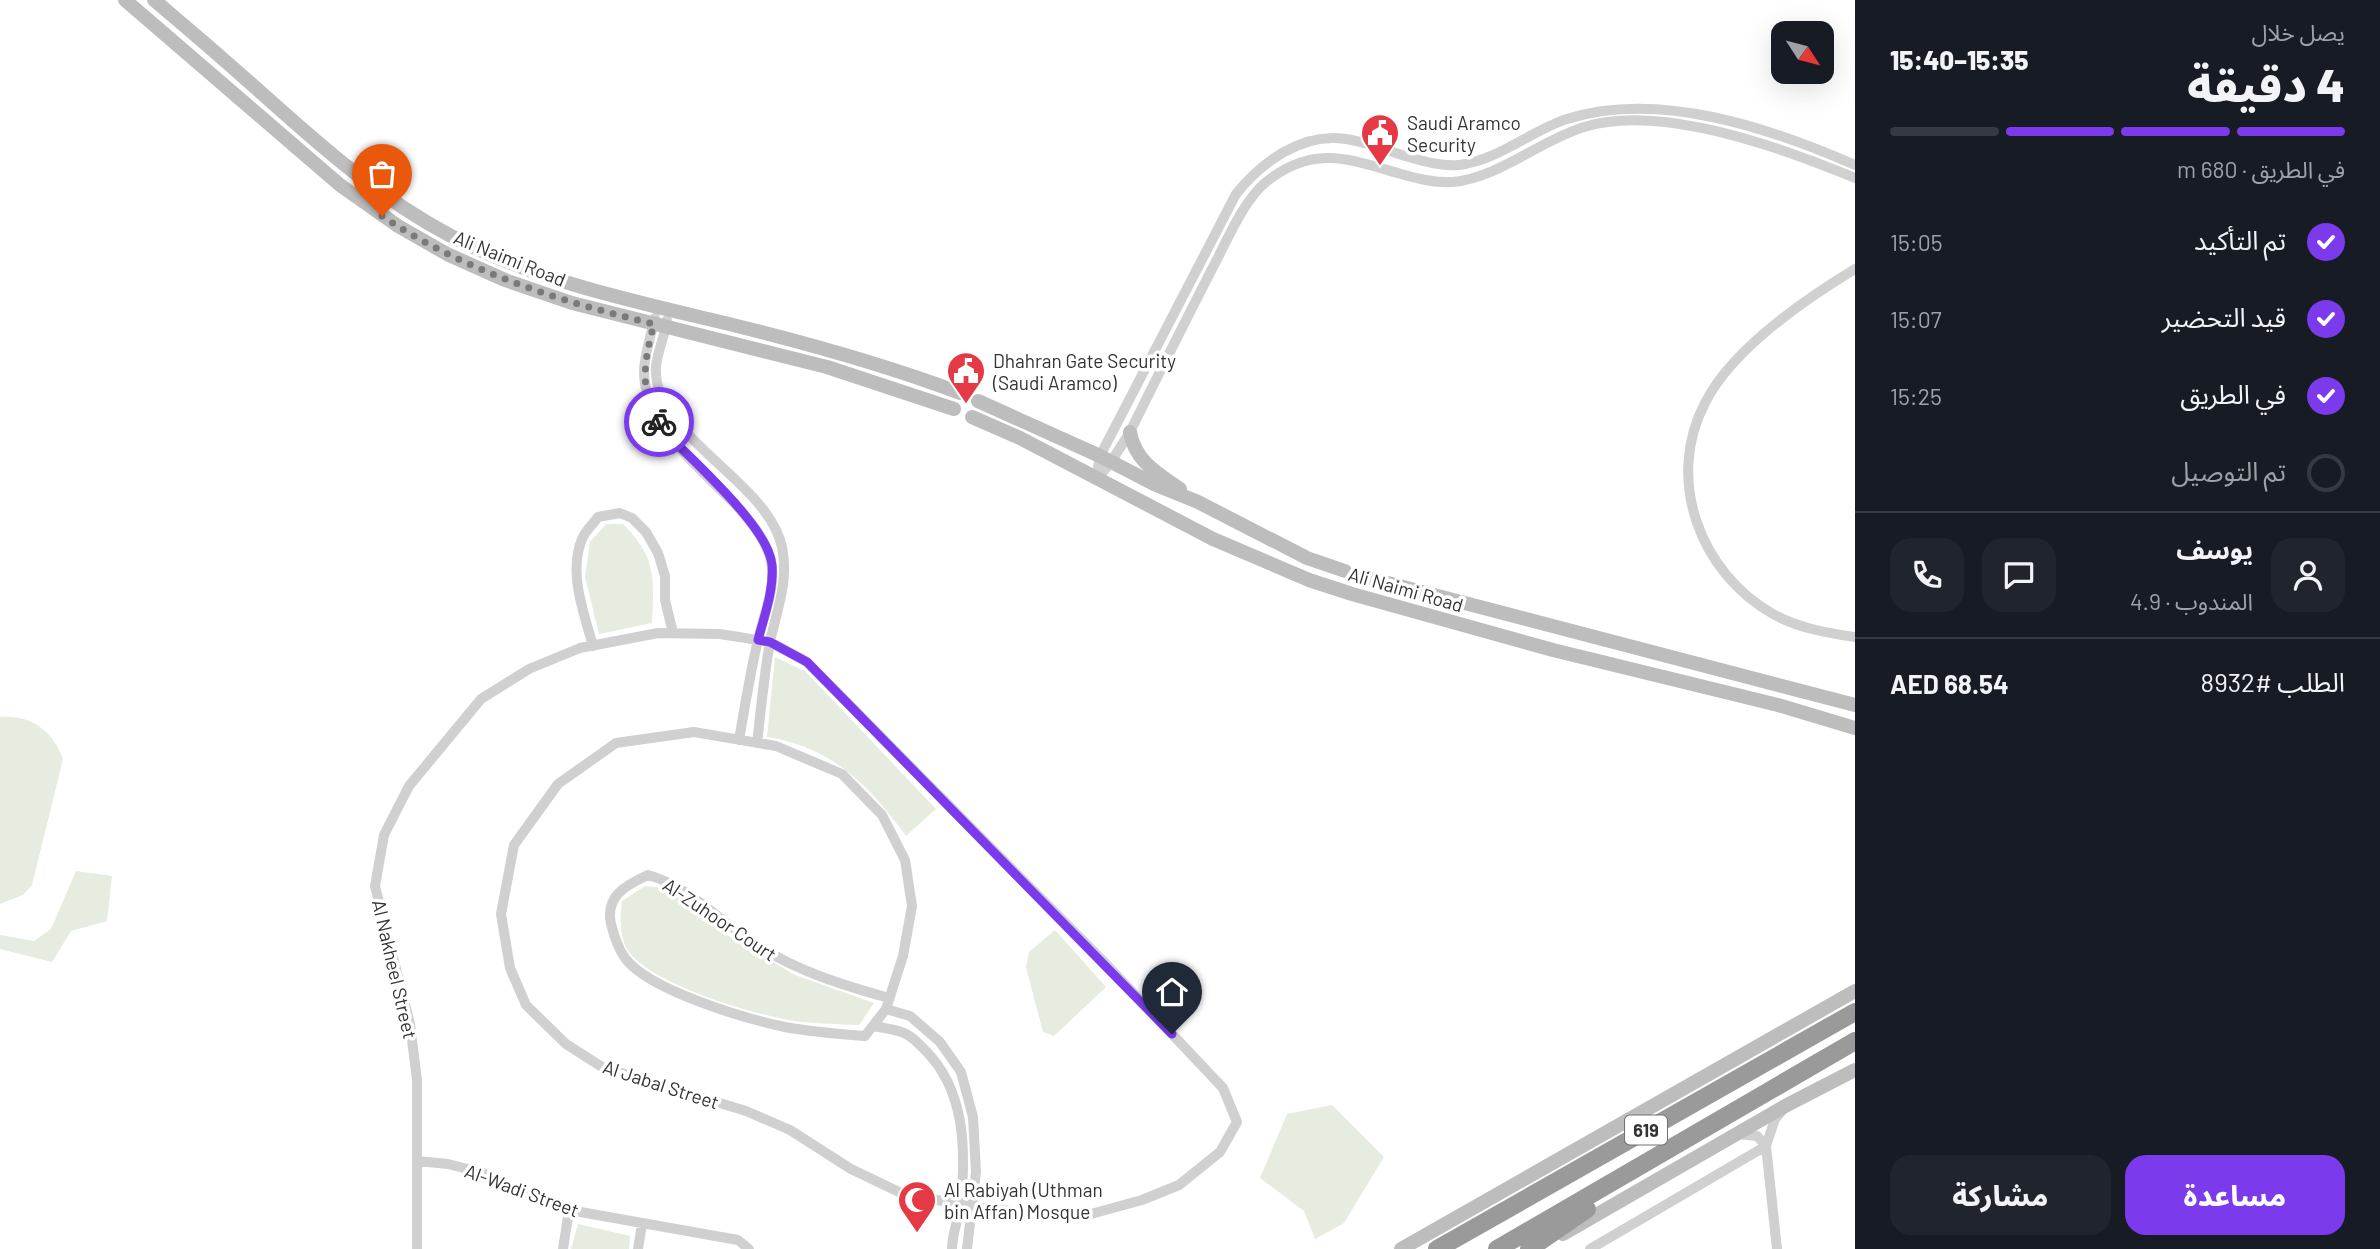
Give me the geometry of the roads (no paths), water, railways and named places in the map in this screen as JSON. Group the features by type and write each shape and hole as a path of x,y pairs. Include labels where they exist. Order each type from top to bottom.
{"highway":[{"path":"1711,1093 1855,998"},
{"name":"619","path":"1437,1249 1855,1012"},
{"name":"619","path":"1497,1249 1855,1041"},
{"path":"1529,1249 1697,1134"}],"main road":[{"name":"Ali Naimi Road","path":"125,0 331,177 397,226 456,258 534,291 572,303 827,367 954,409"},
{"name":"Ali Naimi Road","path":"154,0 346,167 426,222 516,265 575,286 853,356 960,393"},
{"path":"932,401 943,396 943,390 937,384"},
{"name":"Ali Naimi Road","path":"1345,571 1307,558 1198,502 1154,484 985,403 980,411 978,419 1224,544 1331,587 1553,650 1778,705 1855,728"},
{"path":"1130,432 1135,452 1147,466 1198,502"},
{"name":"Ali Naimi Road","path":"1361,576 1855,705"},
{"path":"1401,1249 1855,991"},
{"path":"1538,1249 1787,1105 1855,1070"}],"street":[{"path":"1096,479 1236,194 1260,168 1289,150 1318,141 1347,139 1427,162 1457,165 1492,156 1573,117 1606,109 1648,108 1675,110 1743,125 1820,150 1855,165"},
{"path":"1105,459 1130,432 1227,239 1252,197 1275,176 1301,163 1329,157 1345,158 1426,181 1455,181 1479,176 1584,127 1625,121 1674,122 1777,149 1855,178"},
{"path":"1345,158 1352,149 1352,144 1347,139"},
{"path":"1426,181 1419,170 1427,162"},
{"path":"1855,269 1817,293 1734,362 1704,403 1696,425 1689,462 1690,496 1699,531 1712,558 1730,581 1774,615 1810,629 1855,637"},
{"path":"663,308 656,368 664,404 690,436 757,501 781,544 785,568 783,590 770,642 757,743"},
{"path":"660,325 644,369 652,411 668,435 752,523 765,543 772,565 769,593 739,740"},
{"path":"593,646 580,598 576,564 582,538 598,517 620,513 632,518 646,532 658,552 666,576 665,600 673,633"},
{"name":"Al Nakheel Street","path":"417,1249 417,1080 410,1024 375,886 384,835 409,786 481,699 529,669 580,648 658,633 720,634 770,642 807,662 1104,962 1223,1088 1237,1122 1220,1152 1179,1185 1142,1200 1091,1213 1034,1213 966,1206"},
{"name":"Al Jabal Street","path":"886,1009 903,956 912,906 905,860 882,815 842,774 776,746 694,732 616,743 558,785 514,845 501,914 510,968 526,1005 566,1044 602,1067 746,1111 790,1130 852,1169 899,1192 966,1206"},
{"name":"Al-Zuhoor Court","path":"873,1026 865,1036 785,1027 737,1014 647,977 626,959 614,938 608,911 615,895 648,874 663,879 702,902 754,943 798,969 890,998"},
{"path":"952,1249 966,1206 976,1172 974,1117 961,1072 940,1042 910,1016 886,1009 873,1026 904,1033 915,1040 935,1061 958,1106 962,1133 966,1206 967,1249"},
{"path":"1777,1249 1766,1146 1775,1119 1787,1105"},
{"path":"1737,1134 1757,1136 1766,1146"},
{"path":"1590,1249 1766,1146"},
{"name":"Al-Wadi Street","path":"417,1161 448,1164 484,1173 520,1192 569,1210 738,1240 749,1249"},
{"path":"564,1249 569,1210"},
{"path":"638,1249 642,1224"}],"place":[{"name":"Saudi Aramco Security","path":"1380,167"},
{"name":"Dhahran Gate Security (Saudi Aramco)","path":"966,405"},
{"name":"Al Rabiyah (Uthman bin Affan) Mosque","path":"917,1234"}]}
